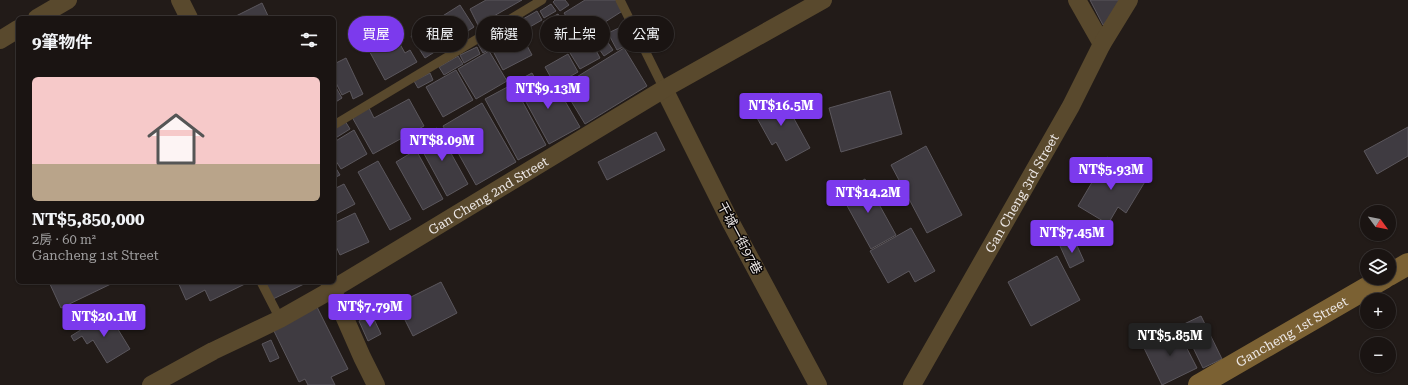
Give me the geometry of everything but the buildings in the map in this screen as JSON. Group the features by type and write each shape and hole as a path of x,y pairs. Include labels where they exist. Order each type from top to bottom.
{"street":[{"path":"40,16 68,0"},
{"path":"180,0 188,16"},
{"name":"Gan Cheng 2nd Street","path":"336,283 664,89 823,0"},
{"path":"1076,0 1102,44"},
{"name":"Gan Cheng 3rd Street","path":"912,385 1071,106 1102,44 1128,0"},
{"path":"0,40 16,30"},
{"name":"干城一街97巷","path":"664,89 730,221 818,385"},
{"path":"1396,271 1408,264"},
{"name":"Gancheng 1st Street","path":"1199,385 1372,285"},
{"path":"331,286 376,385"},
{"name":"Gan Cheng 2nd Street","path":"151,385 213,351 280,319 331,286"}],"lane":[{"path":"336,124 542,0"},
{"path":"620,0 664,89"},
{"path":"262,284 280,319"}]}
